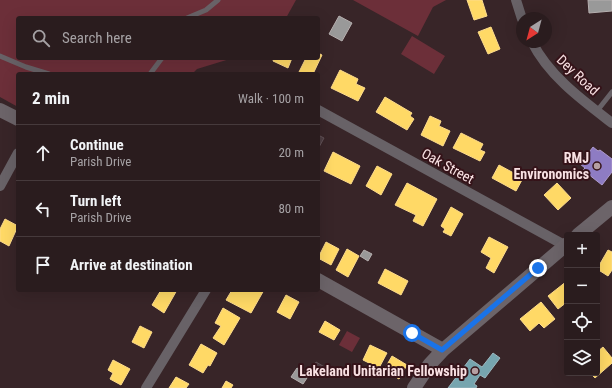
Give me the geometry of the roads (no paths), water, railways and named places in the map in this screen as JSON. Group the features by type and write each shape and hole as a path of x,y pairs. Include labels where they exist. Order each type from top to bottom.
{"street":[{"path":"516,0 520,12"},
{"name":"Dey Road","path":"536,48 547,66 561,81 612,123"},
{"path":"0,110 16,118"},
{"name":"Oak Street","path":"320,111 564,244"},
{"path":"0,186 16,157"},
{"path":"582,232 612,207"},
{"path":"414,388 430,364 442,350 564,247"},
{"path":"320,281 442,350"},
{"path":"146,388 205,292"}],"lane":[{"path":"192,16 206,10 218,0"},
{"path":"0,56 42,72"},
{"path":"152,72 160,60"},
{"path":"597,111 612,92"}],"place":[{"name":"RMJ Environomics","path":"597,166"},
{"name":"Lakeland Unitarian Fellowship","path":"475,371"}]}
